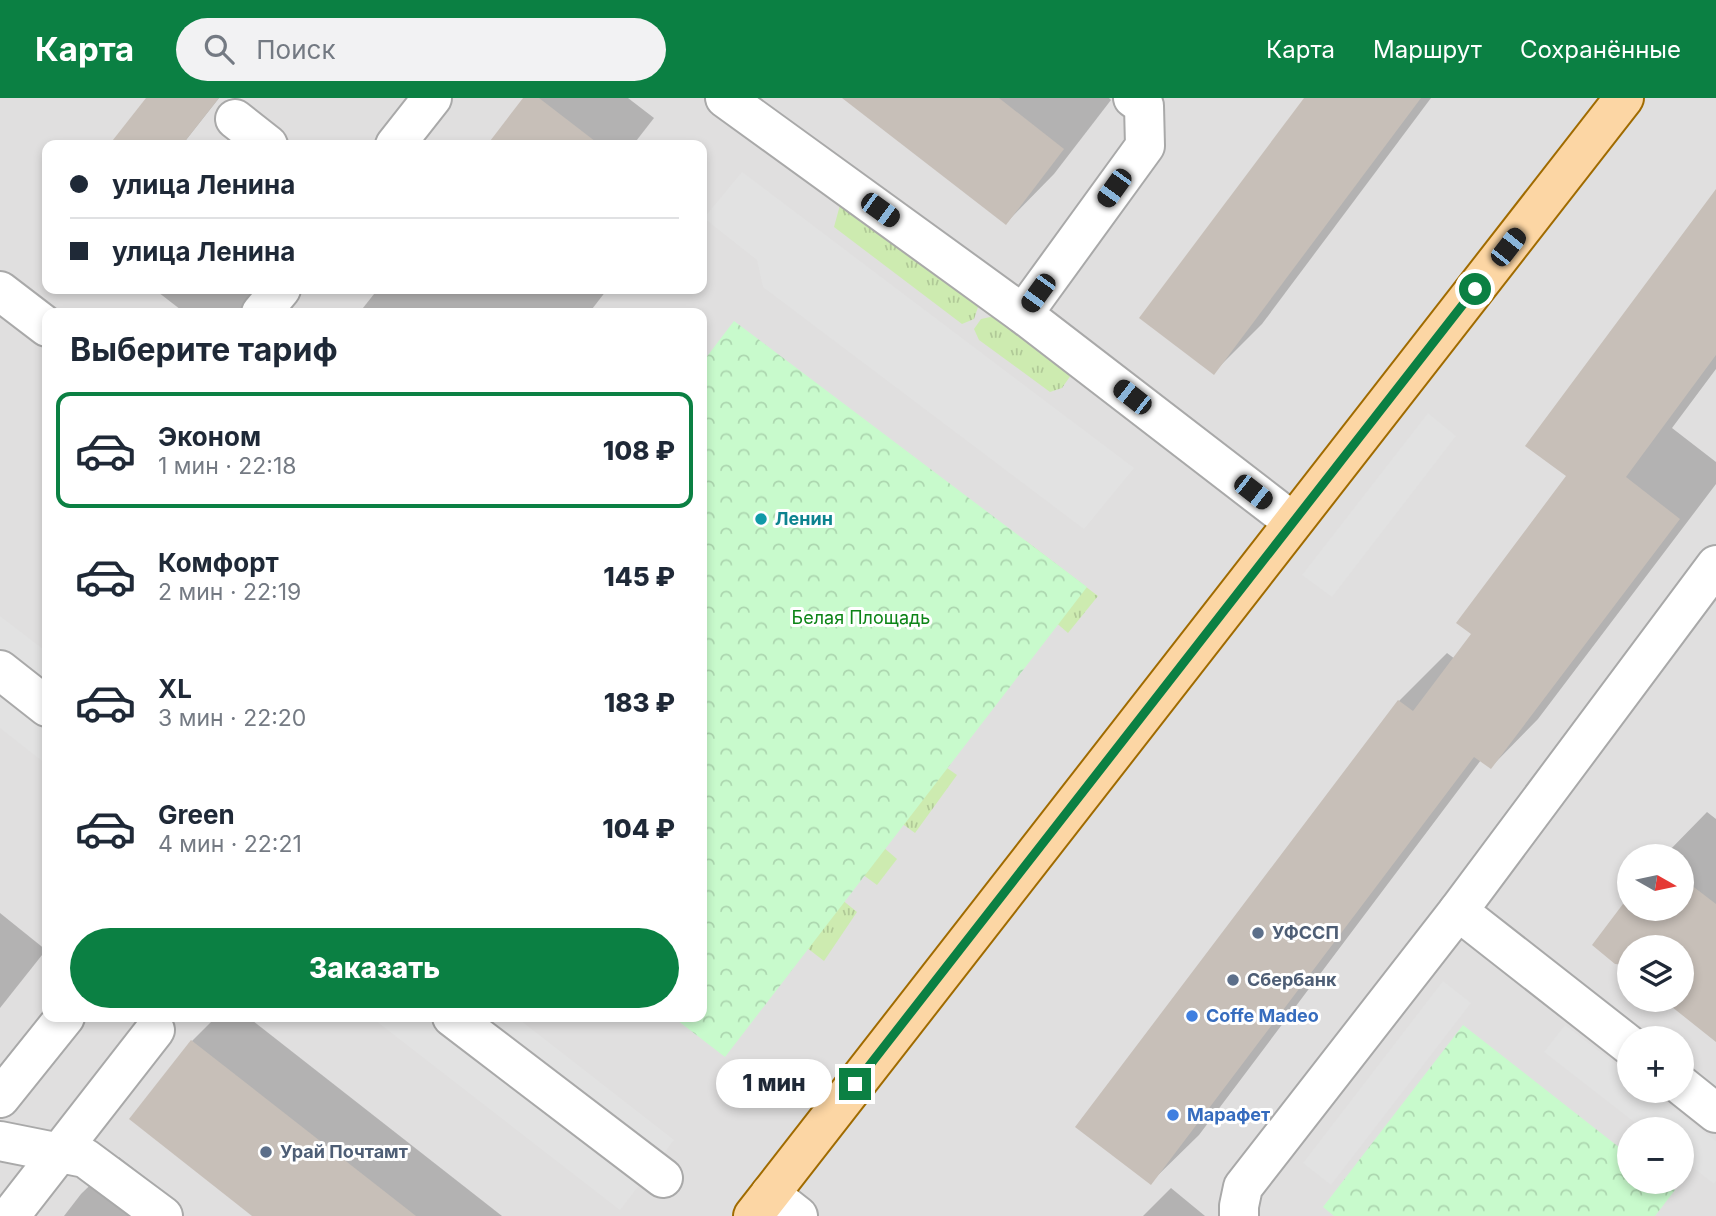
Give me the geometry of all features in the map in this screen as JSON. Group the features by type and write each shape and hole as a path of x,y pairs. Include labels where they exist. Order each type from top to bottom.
{"main road":[{"path":"774,1209 1293,523 1624,98"}],"lane":[{"path":"399,140 432,98"},
{"path":"725,98 1023,314 1293,523"},
{"path":"1023,314 1145,146 1144,106 1133,98"},
{"path":"235,119 262,140"},
{"path":"0,291 42,323"},
{"path":"265,308 277,294"},
{"path":"1239,1216 1243,1187 1458,911 1716,565"},
{"path":"0,670 42,702"},
{"path":"1458,911 1617,1036"},
{"path":"0,1098 61,1022"},
{"path":"459,1022 663,1178"},
{"path":"10,1216 155,1030"},
{"path":"1694,1096 1716,1113"},
{"path":"0,1141 85,1158 163,1216"}],"shaded area":[{"path":"0,98 1716,98 1716,1216 0,1216"},
{"path":"742,172 1134,468 1084,529 763,287 757,260 707,220 707,214"},
{"path":"1428,413 1456,436 1332,597 1302,575"},
{"path":"0,616 42,648 42,761 0,728"},
{"path":"1443,981 1471,1003 1331,1185 1303,1163"},
{"path":"377,1022 522,1022 674,1140 620,1210"},
{"path":"1565,1025 1617,1065 1617,1103 1667,1103 1685,1117 1628,1117 1544,1052"},
{"path":"1694,1124 1716,1141 1714,1184 1694,1168"}],"green space":[{"path":"840,205 979,304 974,319 962,324 834,227"},
{"path":"995,316 1071,375 1062,388 1050,392 979,340 974,329 981,319"},
{"name":"Белая Площадь","path":"734,321 1087,587 725,1057 680,1022 707,1022 707,356"},
{"path":"1026,541 1098,596 1068,633 1016,588"},
{"path":"906,739 957,775 915,833 839,778"},
{"path":"825,797 897,859 877,885 800,829"},
{"path":"781,850 857,912 824,961 745,900"},
{"path":"1463,1025 1617,1146 1617,1194 1672,1194 1655,1216 1334,1216 1323,1207"}],"building":[{"path":"146,98 219,98 186,140 113,140"},
{"path":"523,98 539,98 594,140 491,140"},
{"path":"842,98 999,98 1064,149 1006,225"},
{"path":"1304,98 1421,98 1214,375 1139,318"},
{"path":"1716,189 1716,355 1626,477 1680,519 1491,769 1474,757 1151,1185 1075,1127 1398,700 1413,711 1471,634 1456,623 1566,476 1525,446"},
{"path":"1694,887 1716,904 1716,1042 1678,1012 1694,1012 1694,935 1617,935 1617,964 1592,945 1617,912 1617,921 1694,921"},
{"path":"191,1040 416,1216 252,1216 129,1119"}],"place":[{"name":"Ленин","path":"761,519"},
{"name":"УФССП","path":"1258,933"},
{"name":"Сбербанк","path":"1233,980"},
{"name":"Coffe Madeo","path":"1192,1016"},
{"name":"Марафет","path":"1173,1115"},
{"name":"Урай Почтамт","path":"266,1152"}],"route":[{"path":"855,1084 1475,289"}]}
